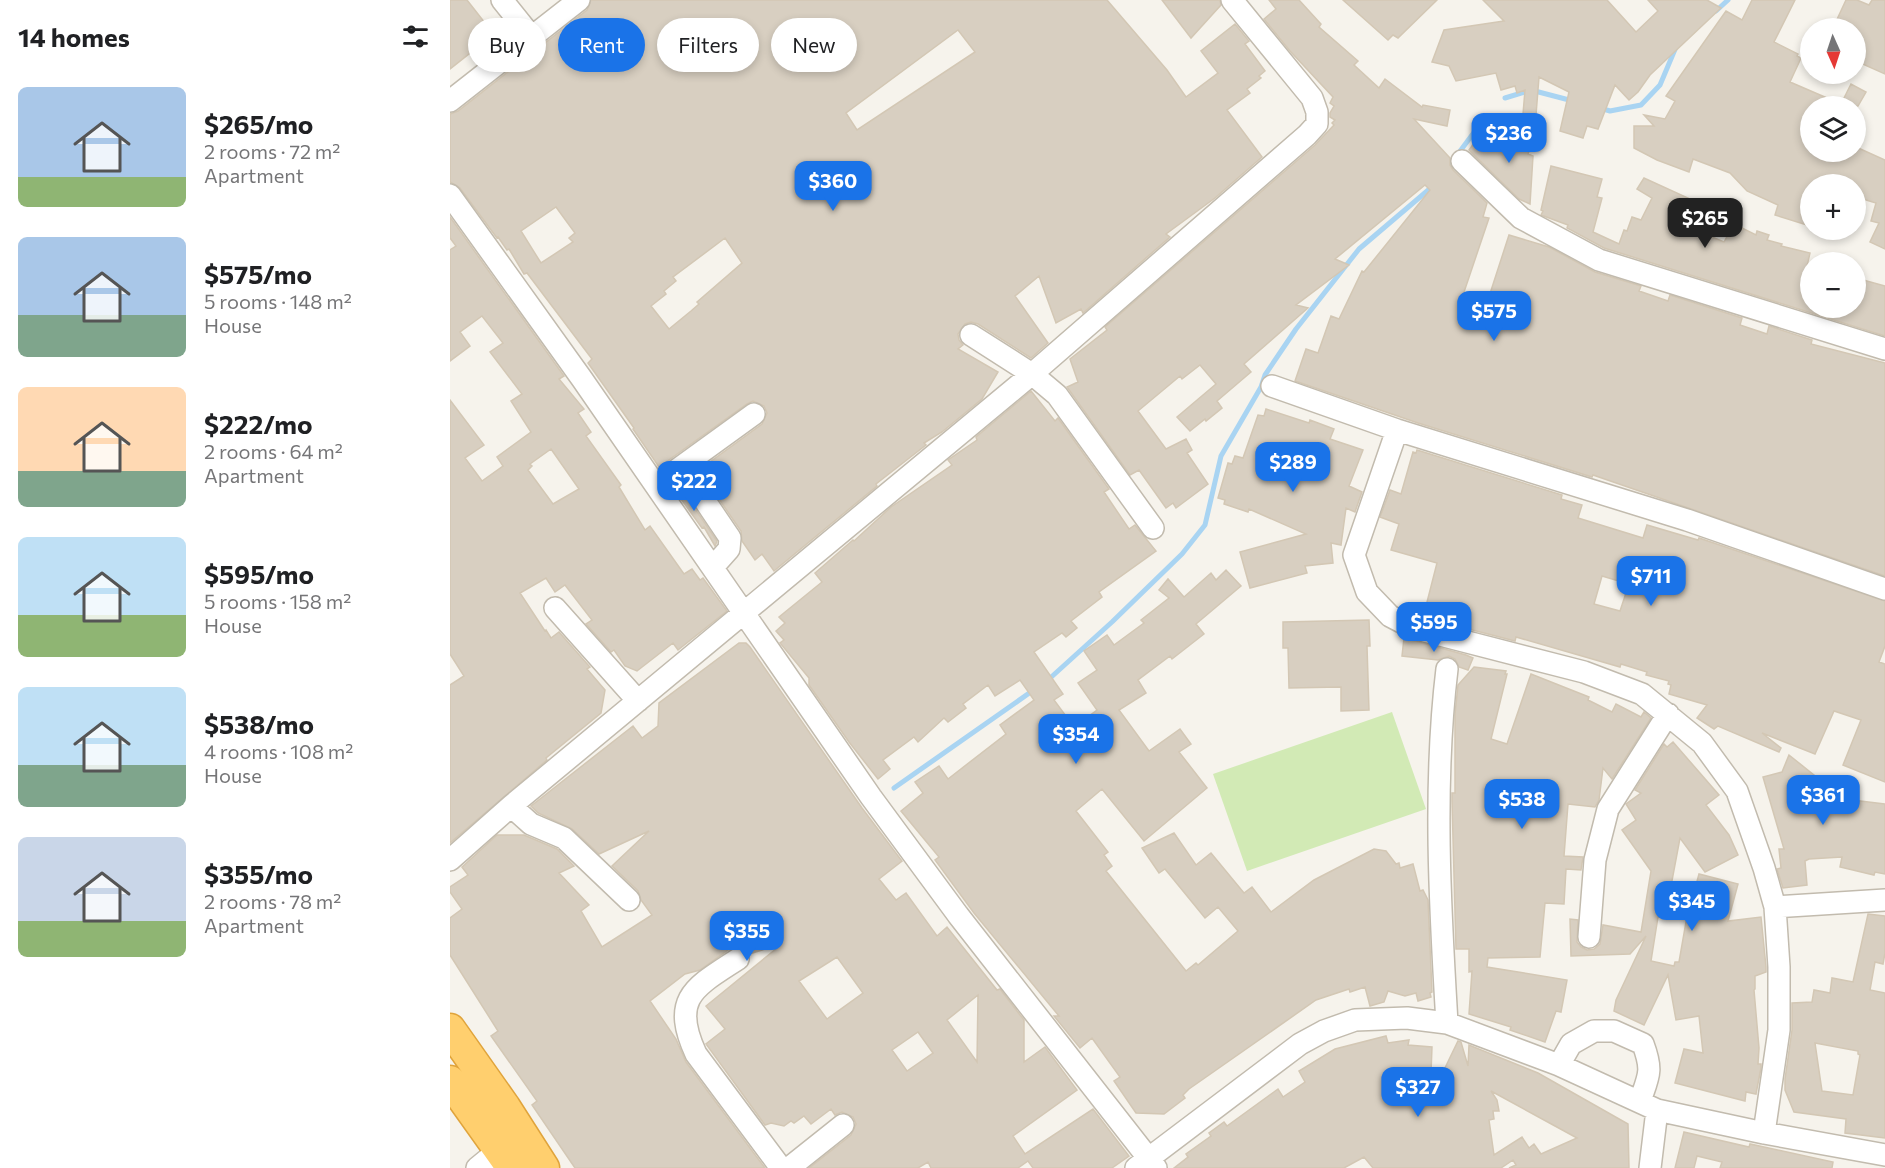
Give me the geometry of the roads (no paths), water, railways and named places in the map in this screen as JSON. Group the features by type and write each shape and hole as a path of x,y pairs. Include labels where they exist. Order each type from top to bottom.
{"highway":[{"path":"450,1029 505,1107 544,1168"},
{"path":"450,1081 496,1162"}],"street":[{"path":"502,0 516,18"},
{"path":"546,25 579,0"},
{"path":"450,860 510,806 1032,374 1307,135 1317,124 1317,112 1312,98 1232,0"},
{"path":"450,101 486,72"},
{"path":"1462,161 1521,218 1599,260 1885,349"},
{"path":"450,195 656,485 871,797 1147,1165 1300,1044 1324,1031 1356,1020 1407,1018 1447,1023 1559,1065 1648,1106 1764,1133 1885,1155"},
{"path":"971,335 1032,374 1057,395 1154,528"},
{"path":"1272,386 1397,430 1687,520 1885,589"},
{"path":"656,485 754,414"},
{"path":"1397,430 1354,555 1367,592 1390,616 1413,628 1584,672 1642,694 1702,743 1737,791 1775,907 1779,967 1779,1030 1764,1133"},
{"path":"682,467 730,538 729,549 713,567"},
{"path":"555,608 638,701"},
{"path":"1447,669 1440,760 1440,842 1447,1023"},
{"path":"1589,938 1595,860 1608,809 1668,714"},
{"path":"510,806 531,824 564,838 629,900"},
{"path":"1775,907 1885,900"},
{"path":"738,959 700,984 686,1005 688,1036 696,1054 781,1168"},
{"path":"1559,1065 1571,1044 1594,1031 1614,1031 1643,1044 1650,1062 1648,1106 1650,1168"},
{"path":"789,1168 843,1125"}],"waterway":[{"path":"1716,11 1728,0"},
{"path":"1600,108 1610,111 1641,105 1660,85 1676,47"},
{"path":"1505,98 1531,90 1573,101"},
{"path":"1446,170 1481,123"},
{"path":"1048,680 1182,554 1205,525 1221,456 1261,387 1265,375 1296,329 1359,249 1433,186"},
{"path":"894,788 1035,689"}]}
